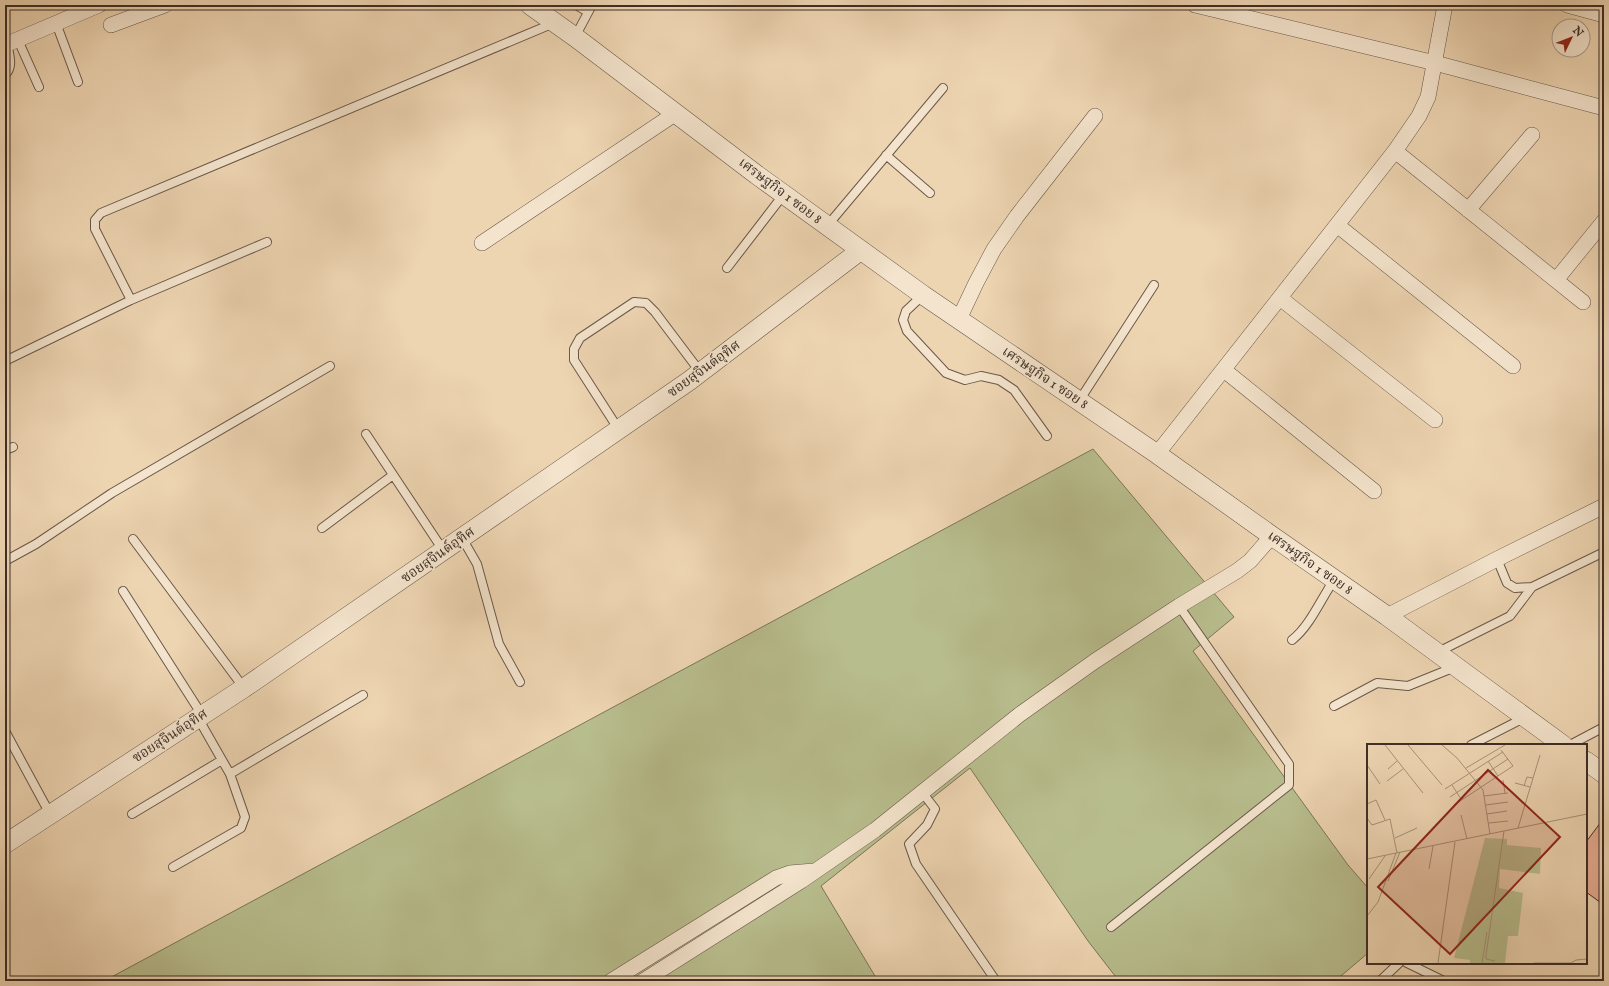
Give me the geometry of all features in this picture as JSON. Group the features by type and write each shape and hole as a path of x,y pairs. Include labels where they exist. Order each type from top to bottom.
{"street":[{"path":"10,43 100,5"},
{"path":"111,24 165,5"},
{"name":"เศรษฐกิจ 1 ซอย 8","path":"530,5 860,250 923,295 1158,454 1334,580 1387,616 1562,744"},
{"path":"1195,5 1214,7 1604,108"},
{"path":"1158,454 1395,152 1422,110 1428,97 1445,5"},
{"path":"1567,5 1604,15"},
{"path":"482,243 676,112"},
{"path":"959,319 994,249 1017,216 1095,116"},
{"path":"1468,210 1532,135"},
{"path":"1395,152 1583,302"},
{"path":"1556,280 1604,221"},
{"path":"1337,225 1513,366"},
{"name":"ซอยสุจินต์อุทิศ","path":"5,844 244,688 619,430 700,373 860,250"},
{"path":"1280,298 1435,420"},
{"path":"1224,370 1374,491"},
{"path":"1387,616 1496,559 1604,506"},
{"path":"642,981 815,871 875,830 1019,715 1095,661 1179,606 1237,571 1250,561 1272,536"},
{"path":"1587,762 1604,774"},
{"path":"611,981 776,878 790,873 815,871"}],"lane":[{"path":"576,5 588,12"},
{"path":"575,37 592,5"},
{"path":"56,23 78,82"},
{"path":"130,300 96,229 95,220 100,213 555,23"},
{"path":"5,75 9,71 11,65 10,43"},
{"path":"10,43 39,87"},
{"path":"827,226 943,88"},
{"path":"886,155 930,193"},
{"path":"727,268 784,194"},
{"path":"5,361 130,300 267,242"},
{"path":"1079,401 1154,285"},
{"path":"923,295 906,311 903,320 907,331 946,373 965,380 981,376 999,380 1014,390 1047,436"},
{"path":"619,430 574,360 574,349 580,338 634,302 646,303 655,312 700,373"},
{"path":"5,561 36,544 112,493 330,366"},
{"path":"366,434 444,551"},
{"path":"5,450 13,447"},
{"path":"322,528 393,475"},
{"path":"462,538 476,564 499,644 520,682"},
{"path":"133,539 244,688"},
{"path":"1496,559 1507,583 1515,588 1532,587 1604,552"},
{"path":"1292,640 1300,634 1310,620 1334,580"},
{"path":"1437,653 1510,616 1532,587"},
{"path":"123,591 200,716 230,774 245,817 241,828 173,867"},
{"path":"1111,927 1289,785 1289,764 1179,606"},
{"path":"1334,706 1377,683 1408,686 1456,667"},
{"path":"230,774 363,695"},
{"path":"1473,744 1525,717"},
{"path":"1572,744 1604,727"},
{"path":"5,731 50,814"},
{"path":"132,814 222,760"},
{"path":"922,792 935,809 927,825 910,844 916,864 996,981"},
{"path":"1380,981 1398,964"},
{"path":"1409,964 1444,981"}],"green space":[{"path":"1093,449 1234,617 1193,651 1348,865 1367,887 1367,954 1335,981 1119,981 1088,941 970,768 821,886 878,981 104,981"}],"building":[{"path":"1604,818 1604,905 1587,893 1587,841"}]}
